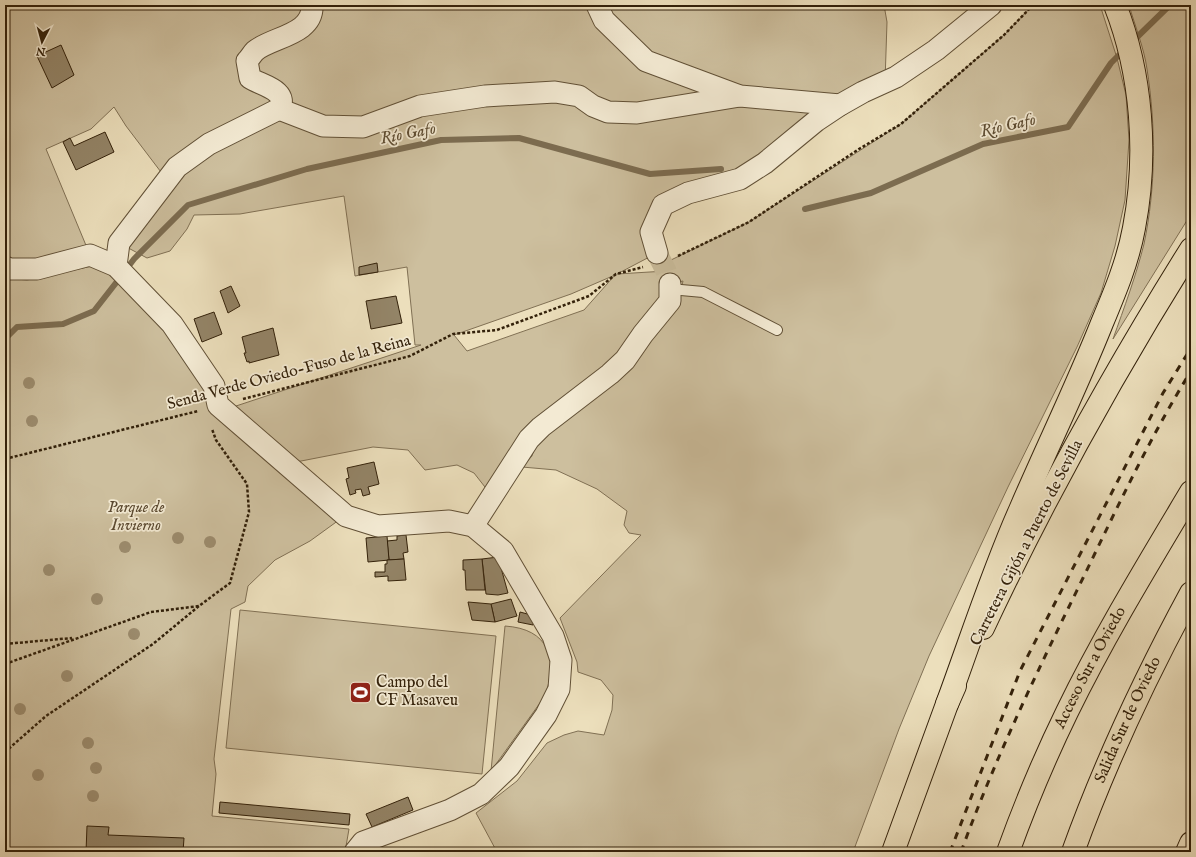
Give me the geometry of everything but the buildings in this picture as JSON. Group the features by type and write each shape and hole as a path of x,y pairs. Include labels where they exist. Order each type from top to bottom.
{"highway":[{"path":"947,704 1003,550 1077,386 1119,281 1134,228 1139,193 1140,126 1138,92 1127,39 1115,5"},
{"name":"Carretera Gijón a Puerto de Sevilla","path":"893,852 947,704 1019,551 1144,325 1191,249"},
{"name":"Acceso Sur a Oviedo","path":"1008,852 1042,766 1067,711 1120,612 1191,492"},
{"name":"Salida Sur de Oviedo","path":"1073,852 1114,752 1158,656 1191,593"},
{"path":"1187,852 1191,843"}],"street":[{"path":"116,266 119,243 177,167 209,144 279,109 281,105 280,98 270,86 250,78 247,61 255,51 300,29 308,20 312,5"},
{"path":"597,5 604,20 646,61 740,96"},
{"path":"661,258 651,232 663,204 688,193 740,178 765,163 816,121 840,105 863,92 896,77 936,50 991,5"},
{"path":"279,109 323,126 362,127 420,106 486,96 555,92 579,96 593,106 608,112 637,113 740,96 840,105"},
{"path":"5,267 10,269 36,269 90,255 116,266 172,324 214,386 218,405 346,516 378,526 449,521 473,526 503,551 553,636 561,660 559,689 546,715 508,766 481,794 450,810 359,847"},
{"path":"473,526 529,439 541,427 610,374 625,360 643,334 670,301 670,286"}],"lane":[{"path":"670,286 703,292 777,330"}],"path":[{"name":"Senda Verde Oviedo-Fuso de la Reina","path":"5,459 310,383 410,356 454,334 497,330 589,296 616,274 661,258 749,222 859,149 901,124 1004,35 1033,5"},
{"path":"5,752 46,716 153,644 199,606 230,583 249,512 247,484 216,440 211,427"},
{"path":"5,664 151,612 199,606"},
{"path":"5,644 77,638"}],"green space":[{"path":"5,5 884,5 887,22 885,82 765,163 663,205 657,253 617,274 666,271 671,260 749,222 901,124 1004,35 1033,5 1100,5 1117,58 1126,95 1129,140 1125,200 1115,246 1101,293 1077,347 1008,487 929,656 899,729 853,852 497,852 476,813 517,781 547,743 564,735 578,731 604,735 612,710 613,695 601,680 578,672 577,662 560,618 641,535 629,533 624,525 627,511 597,489 556,470 522,467 532,456 534,449 678,302 683,281 670,284 670,301 570,405 492,496 474,473 457,465 425,470 408,450 373,447 296,462 244,420 236,406 421,345 415,345 407,267 355,276 344,196 240,214 194,215 187,229 170,251 147,258 119,243 167,180 126,126 114,107 91,129 46,149 90,255 5,267","holes":["615,275 584,310 467,351 454,335 571,294"]},
{"path":"1129,5 1191,5 1191,214 1113,339 1134,280 1144,244 1153,179 1152,112 1147,69 1144,53"},
{"name":"Parque de Invierno","path":"97,265 109,268 162,321 202,386 339,520 310,541 275,560 248,586 245,602 231,609 214,759 216,774 212,816 349,829 345,852 5,852 5,278 27,280"},
{"name":"Campo del CF Masaveu","path":"240,610 496,636 482,774 226,748"},
{"path":"505,626 520,628 532,633 540,639 550,658 549,682 545,696 491,771"}],"waterway":[{"name":"Río Gafo","path":"1132,42 1170,5"},
{"name":"Río Gafo","path":"805,209 871,193 983,144 1068,127 1111,63 1124,50"},
{"name":"Río Gafo","path":"128,267 134,259 188,205 307,169 441,140 519,138 650,174 721,169"},
{"name":"Río Gafo","path":"5,339 17,327 63,324 94,311 119,279"}],"tunnel":[{"path":"657,253 666,271 670,284"}],"railway":[{"path":"950,852 1020,671 1163,393 1191,348"},
{"path":"961,852 988,782 1050,646 1134,473 1191,371"}],"place":[{"name":"Campo del CF Masaveu","path":"361,692"}]}
